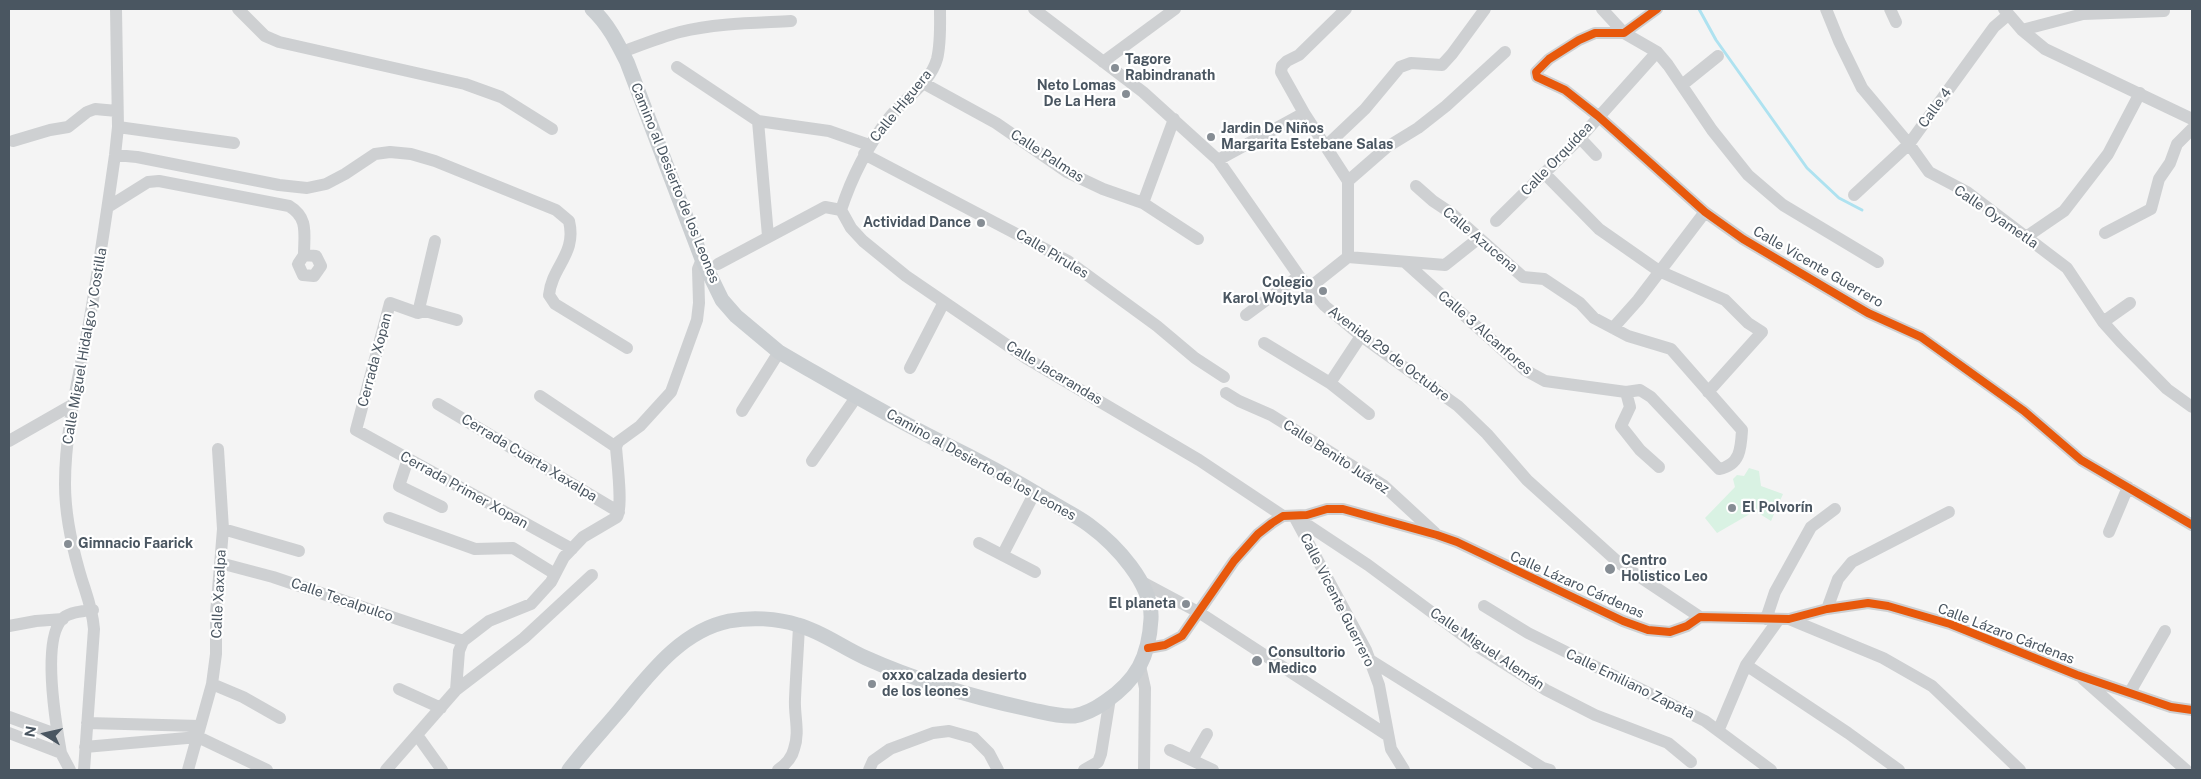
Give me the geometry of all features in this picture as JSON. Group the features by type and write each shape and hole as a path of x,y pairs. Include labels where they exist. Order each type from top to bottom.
{"main road":[{"name":"Camino al Desierto de los Leones","path":"569,768 652,672 688,638 705,629 729,621 761,619 798,625 819,633 866,658 936,684 1003,703 1066,716 1087,712 1125,687 1140,666 1148,648 1152,615 1149,598 1142,582 1128,563 1089,525 973,457 940,442 779,352 730,310 722,300 702,259 622,52 613,34 601,17 592,9"}],"street":[{"name":"Calle Miguel Hidalgo y Costilla","path":"84,770 84,746 94,629 93,610 79,573 67,516 66,458 72,405 89,324 115,155 118,127 116,9"},
{"path":"238,9 265,36 279,42 465,84 501,97 552,130"},
{"name":"Calle Higuera","path":"841,210 852,178 867,149 890,116 923,83 931,72 937,59 940,9"},
{"name":"Avenida 29 de Octubre","path":"1034,9 1174,119 1218,160 1299,276 1325,306 1361,336 1458,406 1487,434 1527,480 1619,563 1700,617"},
{"path":"1103,62 1175,9"},
{"path":"1346,9 1299,55 1287,60 1282,66 1281,72 1304,113 1348,181 1348,257"},
{"path":"1326,146 1365,109 1400,67 1411,63 1442,65 1485,9"},
{"path":"1602,9 1624,33 1657,52 1712,130 1748,175 1783,205 1878,262"},
{"path":"1624,33 1657,9"},
{"name":"Calle Oyametla","path":"1826,9 1862,88 1909,144 1929,172 1967,192 2067,268 2103,322 2167,389 2192,406"},
{"path":"1890,9 1896,22"},
{"path":"2022,30 2083,14 2164,11"},
{"path":"2006,12 2022,30 2045,48 2192,119"},
{"name":"Calle 4","path":"1854,195 1909,144 2006,12"},
{"path":"622,52 679,32 735,23 791,21"},
{"name":"Calle Vicente Guerrero","path":"1624,33 1595,33 1579,40 1549,59 1536,72 1537,77 1565,90 1598,116 1705,212 1743,239 1868,313 1920,337 2024,410 2082,460 2192,525"},
{"path":"1348,181 1387,147 1418,128 1446,106 1505,52"},
{"name":"Calle Orquídea","path":"1496,221 1580,138 1657,52"},
{"path":"1682,85 1718,56"},
{"path":"677,67 758,121 768,236"},
{"name":"Calle Palmas","path":"923,83 996,123 1067,172 1103,189 1143,204 1198,239"},
{"path":"2026,236 2064,210 2108,154 2140,93"},
{"path":"13,142 50,130 60,130 68,127 87,112 95,109 117,111"},
{"path":"1218,160 1304,113"},
{"path":"1143,204 1174,119"},
{"name":"Calle Pirules","path":"758,121 829,131 867,149 1068,261 1224,378"},
{"path":"118,127 234,143"},
{"path":"2105,233 2151,209 2158,179 2170,163 2177,144 2192,129"},
{"path":"1580,138 1596,155"},
{"path":"115,155 279,185 308,188 332,181 375,154 390,152 411,154 435,161 556,210 569,220 571,238 567,254 551,283 550,299 554,304 626,348"},
{"path":"1544,173 1599,229 1659,271 1725,300 1748,323 1762,332 1708,392"},
{"path":"108,208 148,182 159,180 289,206 302,217 304,225 304,255"},
{"name":"Calle Azucena","path":"1416,186 1451,213 1522,276 1544,279 1580,303 1594,318 1628,336 1671,349 1742,430 1741,448 1738,458 1729,467 1719,469"},
{"path":"718,264 825,207 841,210"},
{"name":"Calle Jacarandas","path":"841,210 851,228 862,241 906,276 944,302 1026,358 1200,460 1289,516"},
{"path":"1613,328 1638,300 1705,212"},
{"path":"1309,288 1348,257 1445,265 1479,238"},
{"path":"435,241 418,313 425,311 457,320"},
{"path":"456,690 459,651 463,641 490,621 531,604 551,582 564,557 582,537 612,520 620,512 616,447 618,442 640,426 671,392 697,320 699,303 698,269 702,259"},
{"name":"Calle 3 Alcanfores","path":"1406,263 1525,370 1545,382 1626,392 1640,390 1651,397 1719,469"},
{"path":"1246,315 1299,276"},
{"path":"910,368 944,302"},
{"name":"Cerrada Xopan","path":"356,430 390,303 418,313"},
{"path":"2103,322 2130,303"},
{"path":"1330,383 1361,336"},
{"path":"1264,342 1330,383 1369,414"},
{"path":"742,411 779,352"},
{"path":"1626,392 1630,407 1622,426 1640,450 1659,467"},
{"name":"Calle Benito Juárez","path":"1226,393 1271,415 1383,485 1437,535"},
{"path":"540,396 616,447"},
{"path":"812,461 856,396"},
{"name":"Cerrada Cuarta Xaxalpa","path":"438,404 620,512"},
{"path":"9,441 72,405"},
{"name":"Cerrada Primer Xopan","path":"356,430 572,549"},
{"name":"Calle Xaxalpa","path":"188,770 212,684 216,654 216,614 223,529 218,449"},
{"path":"408,458 399,486 442,507"},
{"path":"2109,532 2128,487"},
{"path":"1003,554 1035,492"},
{"name":"Calle Lázaro Cárdenas","path":"1148,648 1165,645 1182,636 1240,554 1258,534 1289,516 1307,515 1327,509 1343,510 1437,535 1623,621 1648,630 1670,632 1687,626 1700,617 1784,619 1827,609 1868,603 1888,606 1950,624 2078,675 2170,707 2192,710"},
{"path":"1766,619 1775,592 1811,527 1835,509"},
{"path":"1827,609 1838,579 1852,562 1949,512"},
{"name":"Calle Vicente Guerrero","path":"1289,516 1370,660 1378,685 1391,749 1404,770"},
{"name":"Calle Miguel Alemán","path":"1289,516 1368,565 1480,648 1546,690 1596,715 1668,743 1692,762"},
{"path":"389,518 476,549 513,548 555,574"},
{"path":"223,529 298,551"},
{"path":"979,543 1035,572"},
{"name":"Calle Tecalpulco","path":"220,564 273,576 463,641"},
{"path":"386,770 456,690 524,638 592,575"},
{"path":"1142,582 1200,613 1387,735"},
{"name":"Calle Emiliano Zapata","path":"1484,606 1528,633 1719,729 1771,770"},
{"path":"9,626 63,618 75,612 93,610"},
{"path":"63,618 55,632 51,663 61,753 70,770"},
{"path":"1719,729 1746,665 1784,619 1883,658 1932,686 2020,770"},
{"path":"778,770 786,764 794,750 796,737 795,699 798,669 798,625"},
{"path":"2130,692 2164,631"},
{"path":"1370,660 1543,768 1550,770"},
{"path":"1746,665 1848,733 1899,770"},
{"path":"1140,666 1145,688 1144,770"},
{"path":"2078,675 2182,769"},
{"path":"212,684 243,697 280,718"},
{"path":"399,688 441,708"},
{"path":"1084,770 1098,762 1102,754 1110,698"},
{"path":"9,717 58,735"},
{"path":"87,723 199,732 267,770"},
{"path":"869,770 873,761 890,750 932,733 949,731 974,738 989,753 998,770"},
{"path":"84,746 199,732"},
{"path":"9,733 61,753"},
{"path":"1192,760 1207,734"},
{"path":"417,735 442,770"},
{"path":"1170,750 1212,770"}],"green space":[{"name":"El Polvorín","path":"1749,468 1759,471 1761,486 1783,494 1771,521 1755,511 1717,533 1705,518 1735,487 1733,479 1737,475 1744,476"}],"waterway":[{"path":"1699,9 1716,40 1807,168 1839,198 1862,210"}],"cycle path":[{"path":"1657,9 1624,33 1595,33 1579,40 1549,59 1536,72 1537,77 1565,90 1598,116 1705,212 1743,239 1868,313 1921,337 2024,411 2081,460 2192,525"},
{"path":"1148,648 1165,645 1182,636 1234,561 1258,534 1272,523 1283,516 1307,515 1327,509 1343,509 1457,542 1623,621 1648,630 1670,632 1687,626 1700,617 1789,619 1827,609 1868,603 1888,606 1950,624 2077,675 2171,707 2192,710"}],"place":[{"name":"Tagore Rabindranath","path":"1115,68"},
{"name":"Neto Lomas De La Hera","path":"1126,94"},
{"name":"Jardin De Niños Margarita Estebane Salas","path":"1211,137"},
{"name":"Actividad Dance","path":"981,223"},
{"name":"Colegio Karol Wojtyla","path":"1323,291"},
{"name":"El Polvorín","path":"1732,508"},
{"name":"Gimnacio Faarick","path":"68,544"},
{"name":"Centro Holistico Leo","path":"1610,569"},
{"name":"El planeta","path":"1186,604"},
{"name":"Consultorio Medico","path":"1257,661"},
{"name":"oxxo calzada desierto de los leones","path":"872,684"}]}
